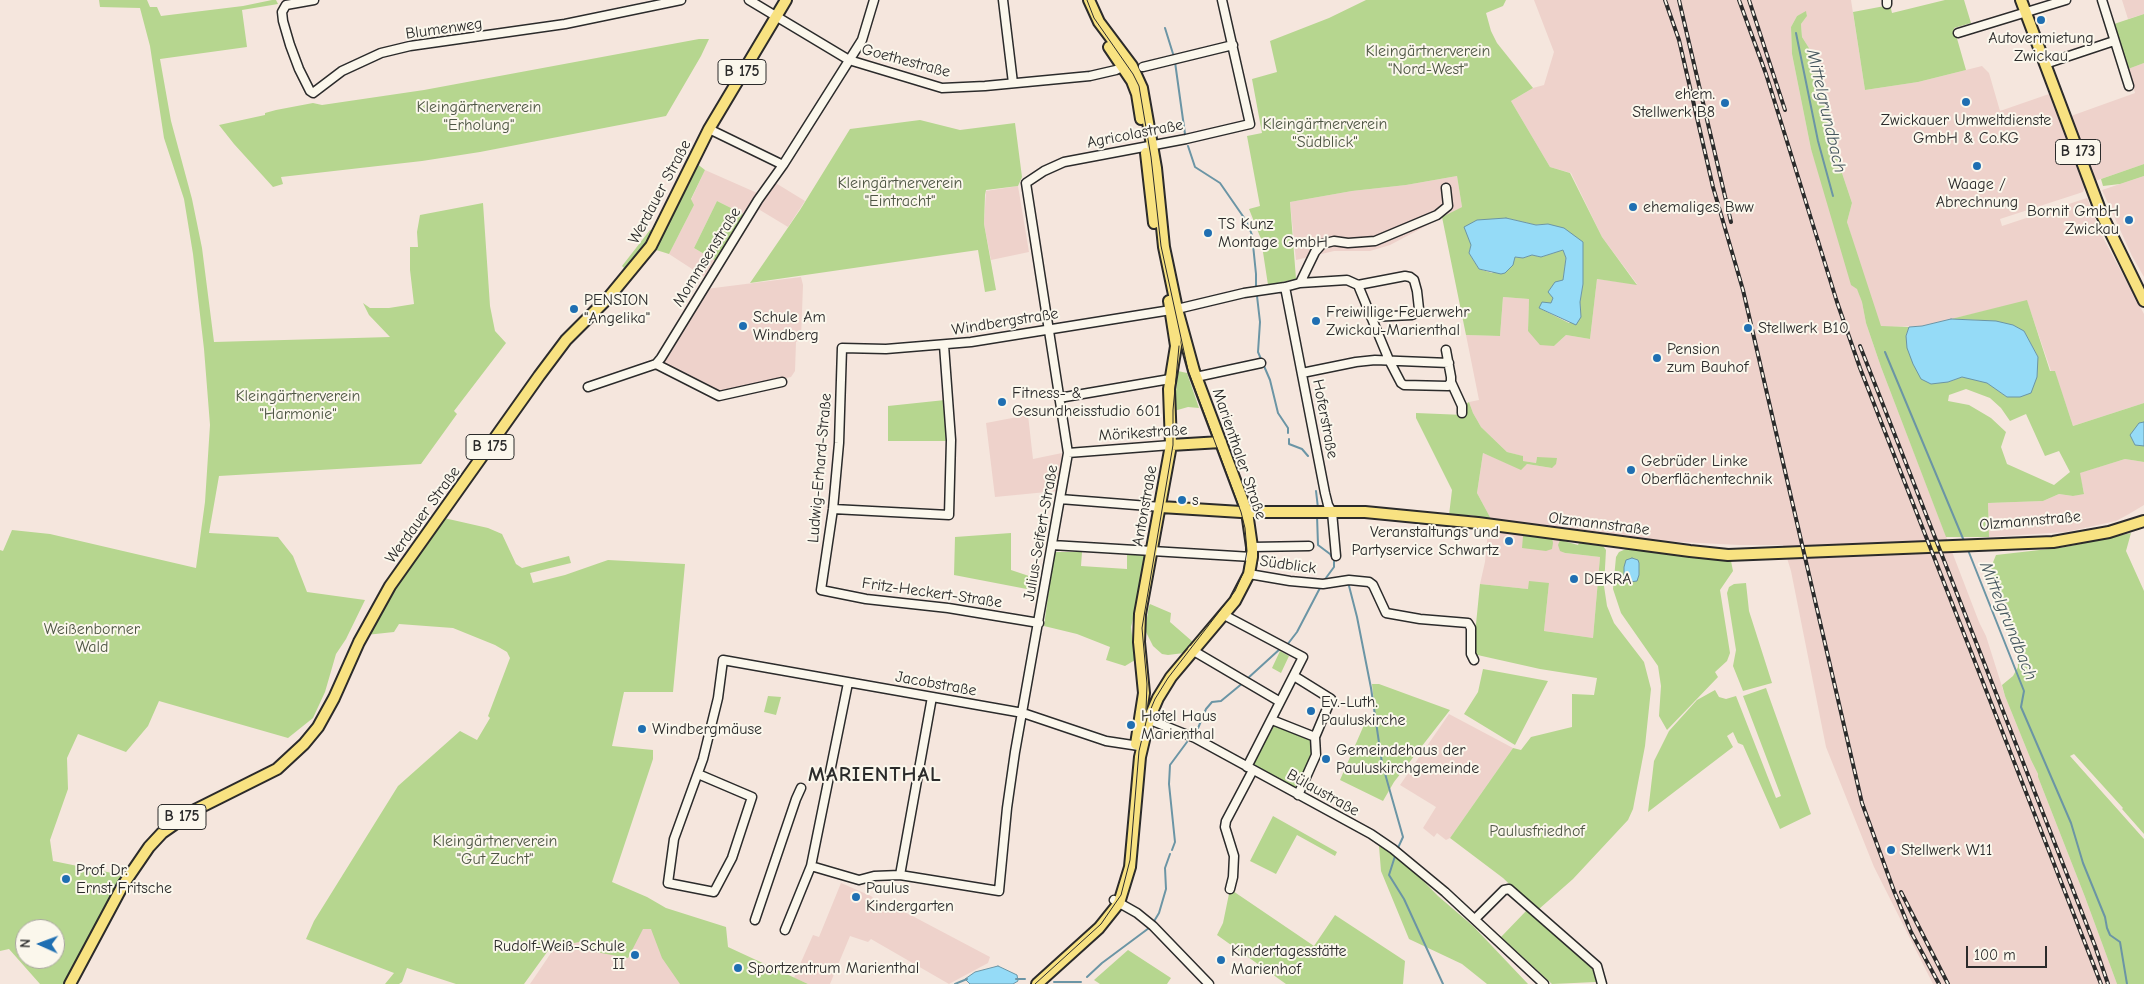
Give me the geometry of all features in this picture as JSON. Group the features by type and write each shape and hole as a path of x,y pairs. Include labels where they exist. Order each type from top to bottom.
{"main road":[{"name":"Werdauer Straße","path":"70,984 123,885 149,847 162,833 195,810 277,770 304,744 318,727 334,698 359,642 390,586 566,340 630,273 651,246 709,129 786,0"},
{"name":"Marienthaler Straße","path":"1082,0 1099,32 1126,65"},
{"name":"Marienthaler Straße","path":"1037,984 1099,928 1126,883 1132,856 1138,746 1144,714 1158,698 1171,677 1192,650 1224,615 1234,601 1249,574 1252,552 1247,512 1196,377 1174,309 1148,146 1137,94 1126,65 1099,22 1089,0"},
{"name":"B 173","path":"2021,0 2108,229 2144,301"},
{"name":"Antonstraße","path":"1144,714 1139,621 1171,445 1169,406 1170,379 1176,346 1174,309"},
{"name":"Mörikestraße","path":"1171,445 1221,442"},
{"name":"Olzmannstraße","path":"1160,507 1247,512 1365,512 1475,522 1722,554 2067,541 2109,532 2144,521"},
{"name":"Olzmannstraße","path":"1966,544 2081,533 2144,514"},
{"path":"1144,693 1149,698 1158,698"},
{"name":"Marienthaler Straße","path":"1029,984 1088,931 1116,902"}],"street":[{"name":"Blumenweg","path":"314,0 284,6 283,21 299,69 310,91 313,92 342,71 381,53 410,46 565,24 681,0"},
{"name":"Goethestraße","path":"749,0 849,60 942,88 1090,76 1126,65"},
{"name":"Mommsenstraße","path":"656,364 866,32 874,0"},
{"path":"1003,0 1012,83"},
{"path":"1958,33 2066,0"},
{"path":"2102,0 2129,86"},
{"path":"1143,67 1233,45 1225,1"},
{"path":"2045,64 2114,41"},
{"name":"Agricolastraße","path":"1028,180 1064,162 1186,139 1250,124 1233,45"},
{"path":"709,129 783,165"},
{"name":"Julius-Seifert-Straße","path":"900,875 999,891 1006,808 1068,453 1026,188 1028,180"},
{"path":"1300,283 1315,252 1322,244 1334,241 1348,243 1375,241 1410,227 1436,215 1448,206 1446,188"},
{"path":"1371,317 1412,315 1417,313 1419,309 1414,280 1405,276 1358,285 1371,317 1389,360 1401,384 1443,387 1448,386 1451,382"},
{"name":"Windbergstraße","path":"842,348 886,349 944,345 1174,309 1244,293 1285,288 1300,283 1347,280 1358,285"},
{"name":"Hoferstraße","path":"1285,288 1328,505 1336,556"},
{"path":"833,509 949,515 951,440 944,345"},
{"name":"Ludwig-Erhard-Straße","path":"822,590 833,509 839,443 842,348"},
{"path":"1446,350 1451,382 1462,406 1462,413"},
{"path":"1302,373 1356,362 1389,360 1448,363"},
{"path":"1196,377 1261,363"},
{"path":"588,387 656,364 719,396 782,382"},
{"path":"1059,398 1170,379"},
{"name":"Mörikestraße","path":"1068,453 1171,445"},
{"path":"1060,499 1160,507"},
{"path":"1052,545 1152,551 1252,552 1309,546"},
{"name":"Südblick","path":"1249,574 1321,584 1349,580 1369,582 1373,584 1386,613 1420,619 1468,623 1472,628 1471,654 1474,660"},
{"name":"Fritz-Heckert-Straße","path":"822,590 866,599 948,608 1039,623"},
{"path":"1224,615 1303,657 1226,821 1234,856 1234,877 1230,889"},
{"path":"1192,650 1276,700"},
{"name":"Jacobstraße","path":"698,774 718,698 724,660 1023,714 1106,741 1138,746"},
{"path":"1294,676 1331,699 1316,737 1316,755 1298,794"},
{"path":"786,930 811,866 848,683"},
{"path":"811,866 859,880 874,876 900,875 932,697"},
{"name":"Bülaustraße","path":"1144,714 1195,738 1371,834 1401,855 1475,919 1544,984"},
{"path":"1272,720 1316,737"},
{"path":"698,774 752,797 732,858 714,892 668,883 674,839 698,774"},
{"path":"756,920 801,788"},
{"path":"1475,919 1504,890 1509,889 1597,966 1602,984"},
{"path":"1116,902 1152,925 1209,984"}],"shaded area":[{"path":"1534,0 1851,0 1865,90 1918,82 1982,66 1989,73 2000,111 2049,94 2085,187 2083,192 2000,219 2002,226 2087,198 2100,232 2144,314 2144,403 2073,426 2055,372 2051,371 2027,301 1922,326 1881,327 1868,295 1847,222 1852,203 1839,164 1831,119 1814,56 1802,37 1801,24 1807,16 1806,12 1797,16 1791,27 1792,54 1811,149 1862,302 1866,323 1881,367 1986,636 2005,696 2038,774 2117,984 1933,984 1874,867 1826,747 1791,571 1783,545 1661,541 1572,531 1491,519 1477,493 1483,453 1521,469 1527,464 1552,468 1537,457 1536,463 1522,461 1522,456 1507,452 1481,427 1469,402 1479,400 1466,335 1500,336 1503,297 1529,299 1528,331 1554,346 1566,335 1590,339 1597,279 1637,284 1602,237 1571,173 1550,167 1511,101 1533,88 1544,85 1554,52"},
{"path":"2122,0 2144,0 2144,14 2128,19"},
{"path":"2144,63 2144,164 2095,181 2071,116 2135,93 2128,69"},
{"path":"705,170 764,196 774,182 805,201 788,227 750,204 743,214 717,201 694,248 716,261 706,278 669,254 694,205 691,200"},
{"path":"1457,176 1462,207 1390,245 1370,251 1334,251 1296,260 1290,202"},
{"name":"Bornit GmbH Zwickau","path":"2144,176 2144,277 2132,256 2102,190"},
{"path":"1018,186 1029,252 991,260 984,224 986,191"},
{"name":"Schule Am Windberg","path":"801,277 803,285 801,338 796,342 795,371 791,377 719,393 666,366 663,359 706,289"},
{"path":"1028,415 1033,459 1062,453 1057,491 995,497 986,423"},
{"path":"2125,459 2144,462 2144,505 2129,514 2116,521 2066,532 1989,537 1988,503 2043,501 2059,494 2073,496 2084,493 2079,473"},
{"path":"1491,529 1549,536 1560,540 1564,553 1600,557 1593,638 1544,631 1549,583 1528,589 1480,584 1485,562 1488,531"},
{"path":"1449,714 1513,748 1450,838 1446,840 1437,833 1434,837 1423,828 1436,807 1400,785"},
{"path":"841,883 871,896 881,905 886,902 990,957 988,963 949,984 871,939 868,942 850,936 830,984 808,984 794,978 813,935 819,937"},
{"name":"Rudolf-Weiß-Schule II","path":"643,928 651,929 694,984 530,984 553,950 567,950 568,944"}],"green space":[{"path":"99,0 147,0 150,7 157,7 161,16 243,6 272,0 276,0 278,4 242,10 247,47 160,59 171,121 192,199 202,248 214,342 390,337 369,315 363,303 370,308 389,308 414,304 410,270 410,247 418,247 417,232 420,215 483,203 490,306 495,331 506,343 454,411 457,414 421,464 219,476 209,533 278,537 293,556 307,592 365,600 346,639 336,654 325,692 313,718 288,738 159,701 148,726 126,752 78,734 67,758 68,789 50,840 53,861 122,875 66,984 40,984 27,969 65,969 65,919 15,919 15,956 9,949 0,951 0,550 3,551 12,530 50,534 196,568 205,502 210,425 204,349 193,254 184,199 164,138 150,46 140,8 100,7"},
{"path":"1366,0 1506,0 1503,6 1486,13 1491,31 1497,43 1533,88 1511,101 1550,167 1570,173 1602,237 1637,285 1597,279 1590,339 1566,335 1554,346 1540,345 1528,331 1529,299 1503,297 1500,336 1466,335 1442,217 1462,207 1457,176 1290,202 1296,279 1268,285 1261,239 1249,209 1260,206 1247,136 1262,133 1252,79 1277,72 1270,41 1329,18","holes":["1506,218 1536,225 1548,224 1583,242 1581,317 1569,323 1539,308 1551,303 1563,280 1566,258 1563,250 1541,257 1532,255 1523,258 1515,257 1492,273 1479,269 1469,253 1471,245"]},
{"path":"1945,0 1964,0 1971,23 1954,28 1966,70 1918,82 1865,90 1853,12 1890,5 1892,13"},
{"path":"1806,11 1807,16 1801,24 1802,37 1814,56 1831,119 1839,164 1852,203 1847,222 1881,326 1909,327 1906,336 1948,382 1962,377 1976,379 1988,383 2007,397 2038,357 2024,331 1978,320 1951,319 2027,300 2050,371 2055,371 2073,426 2144,403 2144,462 2125,459 2080,473 2084,494 2073,496 2059,494 2043,501 1988,503 1989,537 1946,537 1881,367 1866,323 1862,302 1857,289 1851,285 1811,149 1792,54 1791,27 1797,16","holes":["1966,389 1990,398 2001,408 2010,421 2026,414 2045,456 2059,451 2070,472 2054,485 2007,464 2001,447 2006,432 1991,418 1969,405 1948,401 1949,395"]},
{"path":"2144,14 2144,63 2128,69 2114,24"},
{"name":"Kleingärtnerverein \"Erholung\"","path":"699,39 709,39 666,116 480,152 422,161 281,177 283,184 273,187 219,125 265,115 265,113 276,110 313,103 322,105 424,90"},
{"name":"Kleingärtnerverein \"Eintracht\"","path":"920,120 960,130 1015,123 1022,177 1018,186 986,190 985,195 984,224 996,290 985,292 978,250 750,283 800,210 850,129"},
{"path":"696,163 705,170 691,199 694,205 669,254 653,249"},
{"path":"2144,164 2144,176 2120,184 2103,186 2101,179"},
{"path":"717,201 743,214 716,261 694,248"},
{"path":"656,229 642,251 626,270 622,266 650,230"},
{"path":"1178,371 1187,373 1199,408 1188,407 1174,411"},
{"path":"945,400 947,441 888,441 888,406"},
{"path":"1469,402 1481,427 1507,452 1523,456 1523,461 1536,463 1537,457 1557,458 1556,464 1552,468 1527,464 1521,470 1483,453 1477,493 1491,519 1470,515 1449,515 1452,490 1416,418 1416,413 1464,415 1464,405"},
{"name":"Kleingärtnerverein \"Gut Zucht\"","path":"444,518 488,528 502,534 516,564 522,568 569,556 571,563 530,573 533,583 565,575 608,560 685,564 673,692 624,692 612,746 653,750 653,759 612,882 647,897 666,908 726,927 728,947 808,984 680,984 662,958 651,929 643,929 628,958 585,950 584,941 550,948 524,984 456,984 407,968 402,982 399,984 385,984 394,973 306,939 314,921 398,786 460,731 477,740 490,718 488,716 510,658 507,652 495,645 453,628 399,624 394,632 366,635 375,615"},
{"path":"1011,533 1011,570 1035,578 1032,590 954,575 955,537"},
{"path":"1525,533 1552,537 1552,549 1546,551 1522,548"},
{"path":"2131,533 2126,551 2144,591 2144,834 2074,754 2070,756 2144,839 2144,984 2117,984 2038,774 2005,696 2002,685 2013,676 2018,667 2014,629 1987,577 1996,555 2066,547"},
{"name":"Paulusfriedhof","path":"1560,540 1578,545 1579,543 1603,546 1606,550 1604,586 1607,606 1614,623 1644,662 1651,689 1645,746 1633,809 1628,820 1573,879 1539,909 1534,908 1503,878 1450,838 1513,748 1521,750 1531,737 1572,727 1572,694 1594,695 1597,678 1540,669 1473,654 1480,584 1528,589 1529,581 1549,583 1544,631 1593,638 1600,557 1560,551 1558,545"},
{"path":"1626,549 1648,550 1731,561 1733,571 1720,590 1730,653 1727,661 1715,672 1718,677 1667,730 1659,716 1661,686 1658,666 1621,613 1613,589 1616,557 1619,552"},
{"path":"1054,552 1082,552 1081,566 1127,569 1127,554 1149,555 1131,627 1135,660 1125,666 1106,660 1110,647 1077,634 1044,626"},
{"path":"1746,583 1749,611 1772,683 1743,691 1733,666 1736,650 1727,593 1729,587 1734,584"},
{"path":"1150,604 1171,613 1170,622 1193,642 1184,653 1162,654 1153,646 1145,630"},
{"path":"1280,651 1289,656 1281,673 1272,668"},
{"path":"1483,669 1548,681 1515,745 1464,714 1478,692"},
{"path":"1372,684 1379,684 1450,710 1394,782 1383,801 1340,780 1364,725 1376,721"},
{"path":"1766,688 1811,814 1780,829 1743,745 1738,743 1733,732 1727,736 1733,747 1648,812 1654,761 1669,731 1697,700 1715,690 1719,697 1726,699 1736,696 1776,798 1781,796 1743,696"},
{"path":"768,696 781,697 776,715 764,712"},
{"path":"1272,724 1315,742 1308,767 1296,790 1251,764"},
{"path":"1273,816 1337,852 1335,856 1297,835 1276,874 1250,861"},
{"path":"1384,841 1438,896 1473,926 1528,984 1487,984 1462,964 1409,939 1381,871 1379,846"},
{"path":"1230,889 1314,946 1335,915 1405,961 1403,984 1286,984 1217,935 1223,923"},
{"path":"1527,910 1590,966 1594,972 1596,982 1552,984 1501,937"},
{"path":"1128,950 1171,978 1167,984 1100,984 1094,980"}],"water":[{"path":"1506,218 1536,225 1548,224 1564,228 1583,242 1581,317 1576,325 1539,308 1542,302 1551,303 1553,298 1548,292 1555,282 1563,280 1566,258 1563,250 1541,257 1532,255 1523,258 1515,257 1513,265 1505,273 1501,274 1479,269 1469,253 1471,245 1464,227 1477,220"},
{"path":"1951,319 1996,321 2013,325 2024,331 2038,357 2037,377 2031,393 2020,397 2007,397 1987,383 1962,377 1948,382 1931,384 1921,379 1907,348 1906,336 1909,327"},
{"path":"2144,422 2144,446 2135,445 2130,435 2139,423"},
{"path":"1632,558 1638,560 1639,575 1637,581 1630,582 1624,577 1624,567 1626,560"},
{"path":"998,966 1017,975 1018,981 1013,984 970,984 965,979 975,972"}],"waterway":[{"path":"1165,28 1174,57"},
{"name":"Mittelgrundbach","path":"1796,33 1818,141 1833,196"},
{"path":"1175,62 1185,134"},
{"path":"1188,146 1195,167 1220,183 1247,222 1252,235 1256,286"},
{"path":"1257,296 1260,322 1258,352 1270,380 1278,413 1288,428 1288,433"},
{"name":"Mittelgrundbach","path":"1885,352 1964,541"},
{"path":"1289,439 1289,444 1302,449 1308,456"},
{"path":"1316,491 1318,508"},
{"path":"1317,515 1318,545 1330,554 1334,560 1334,567 1323,582"},
{"name":"Mittelgrundbach","path":"1968,550 2024,691 2021,707 2071,823 2083,863 2105,917 2107,928 2110,935 2120,942 2127,984"},
{"path":"1348,582 1371,688 1382,763 1403,837 1397,850"},
{"path":"1287,645 1297,632 1321,586"},
{"path":"1247,679 1281,648"},
{"path":"1196,733 1206,709 1212,702 1221,701 1244,682"},
{"path":"1172,850 1175,842 1169,784 1170,765 1187,742"},
{"path":"1396,853 1389,875 1404,899 1443,984"},
{"path":"1153,923 1159,913 1166,889 1165,868 1170,854"},
{"path":"1087,977 1102,963 1149,928"},
{"path":"955,984 967,979"},
{"path":"1016,979 1025,979"},
{"path":"1054,982 1081,982"}],"tram line":[{"path":"1035,984 1101,924 1121,895 1130,860 1139,751 1147,718 1155,699 1168,678 1235,591 1243,573 1247,551 1245,528 1241,512 1188,370 1161,246 1151,157 1139,86 1133,74 1094,18 1087,0"},
{"path":"1146,710 1147,684 1142,628 1173,445 1173,410 1179,346"}],"railway":[{"path":"1665,0 1679,40 1713,187 1743,290 1862,803 1911,932 1939,984"},
{"path":"1679,0 1731,222"},
{"path":"1739,0 1766,74 1837,302 1860,368 2101,984"},
{"path":"1749,0 1785,110"},
{"path":"1860,346 2095,946 2108,984"},
{"path":"1901,892 1948,984"}],"place":[{"name":"Autovermietung Zwickau","path":"2041,20"},
{"name":"Zwickauer Umweltdienste GmbH & Co.KG","path":"1966,102"},
{"name":"ehem. Stellwerk B8","path":"1725,103"},
{"name":"Waage / Abrechnung","path":"1977,166"},
{"name":"ehemaliges Bww","path":"1633,207"},
{"name":"Bornit GmbH Zwickau","path":"2129,220"},
{"name":"TS Kunz Montage GmbH","path":"1208,233"},
{"name":"PENSION \"Angelika\"","path":"574,309"},
{"name":"Freiwillige Feuerwehr Zwickau-Marienthal","path":"1316,321"},
{"name":"Schule Am Windberg","path":"743,326"},
{"name":"Stellwerk B10","path":"1748,328"},
{"name":"Pension zum Bauhof","path":"1657,358"},
{"name":"Fitness- & Gesundheisstudio 601","path":"1002,402"},
{"name":"Gebrüder Linke Oberflächentechnik","path":"1631,470"},
{"name":"s","path":"1182,500"},
{"name":"Veranstaltungs und Partyservice Schwartz","path":"1509,541"},
{"name":"DEKRA","path":"1574,579"},
{"name":"Ev.-Luth. Pauluskirche","path":"1311,711"},
{"name":"Hotel Haus Marienthal","path":"1131,725"},
{"name":"Windbergmäuse","path":"642,729"},
{"name":"Gemeindehaus der Pauluskirchgemeinde","path":"1326,759"},
{"name":"Stellwerk W11","path":"1891,850"},
{"name":"Prof. Dr. Ernst Fritsche","path":"66,879"},
{"name":"Paulus Kindergarten","path":"856,897"},
{"name":"Rudolf-Weiß-Schule II","path":"635,955"},
{"name":"Kindertagesstätte Marienhof","path":"1221,960"},
{"name":"Sportzentrum Marienthal","path":"738,968"}],"district":[{"name":"MARIENTHAL","path":"875,775"}],"park label":[{"name":"Kleingärtnerverein \"Nord-West\"","path":"1428,60"},
{"name":"Kleingärtnerverein \"Südblick\"","path":"1325,133"},
{"name":"Kleingärtnerverein \"Harmonie\"","path":"298,405"},
{"name":"Weißenborner Wald","path":"92,638"}]}
